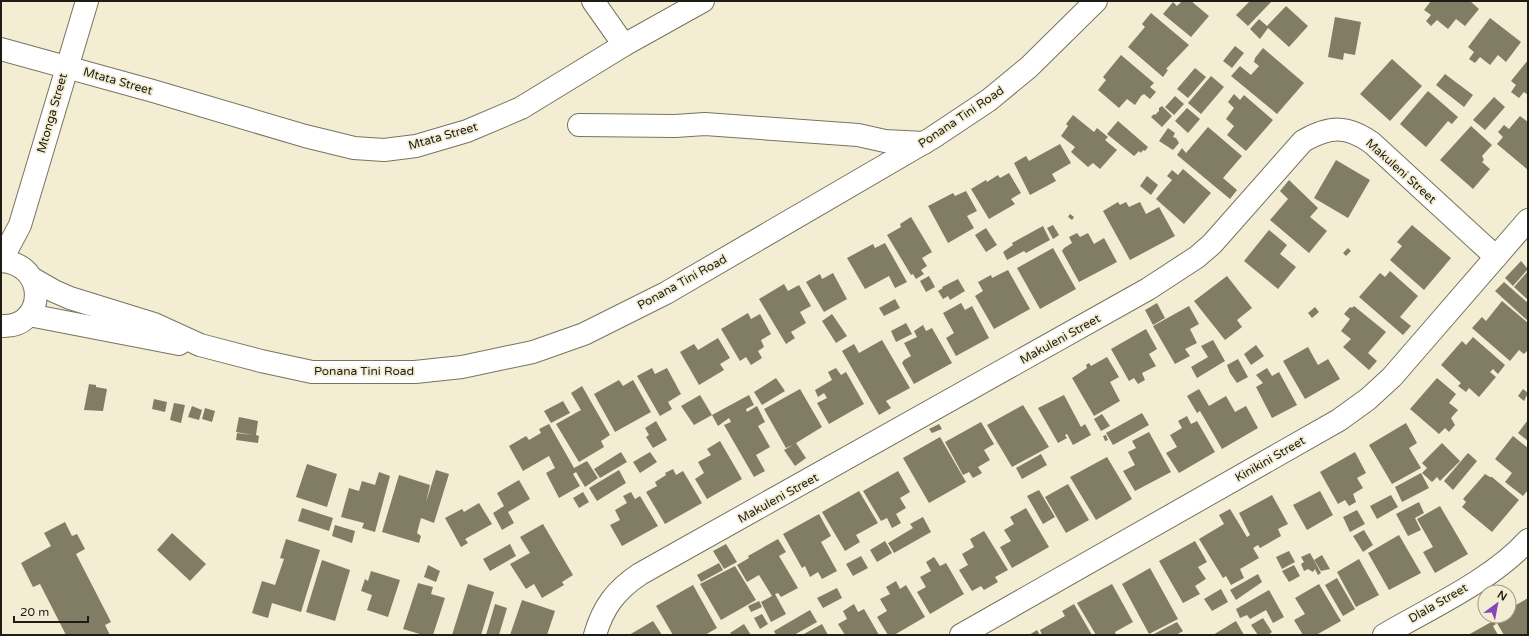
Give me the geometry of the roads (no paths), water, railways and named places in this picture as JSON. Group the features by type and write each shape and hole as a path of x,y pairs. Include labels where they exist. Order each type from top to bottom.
{"street":[{"name":"Mtonga Street","path":"1,261 20,225 86,1"},
{"path":"593,1 624,45"},
{"name":"Mtata Street","path":"1,49 66,66 305,136 354,148 384,150 416,146 467,131 521,108 624,45 703,1"},
{"name":"Ponana Tini Road","path":"1,261 12,262 54,292 154,324 200,345 261,361 312,372 416,372 462,366 533,352 584,334 666,293 924,142 989,100 1030,67 1096,1"},
{"path":"579,125 675,126 705,124 858,135 885,141 924,142"},
{"name":"Makuleni Street","path":"595,635 607,605 615,594 640,574 1148,289 1197,258 1227,229 1303,141 1317,134 1345,130 1359,134 1372,143 1496,257"},
{"name":"Kinikini Street","path":"961,635 1339,420 1368,399 1392,378 1528,220"},
{"name":"Mtonga Street","path":"20,225 28,273"},
{"name":"Ponana Tini Road","path":"11,328 35,304 37,291 28,273"},
{"name":"Ponana Tini Road","path":"11,328 108,330 157,341 200,345"},
{"name":"Dlala Street","path":"1384,635 1490,573 1507,560 1528,540"}]}
